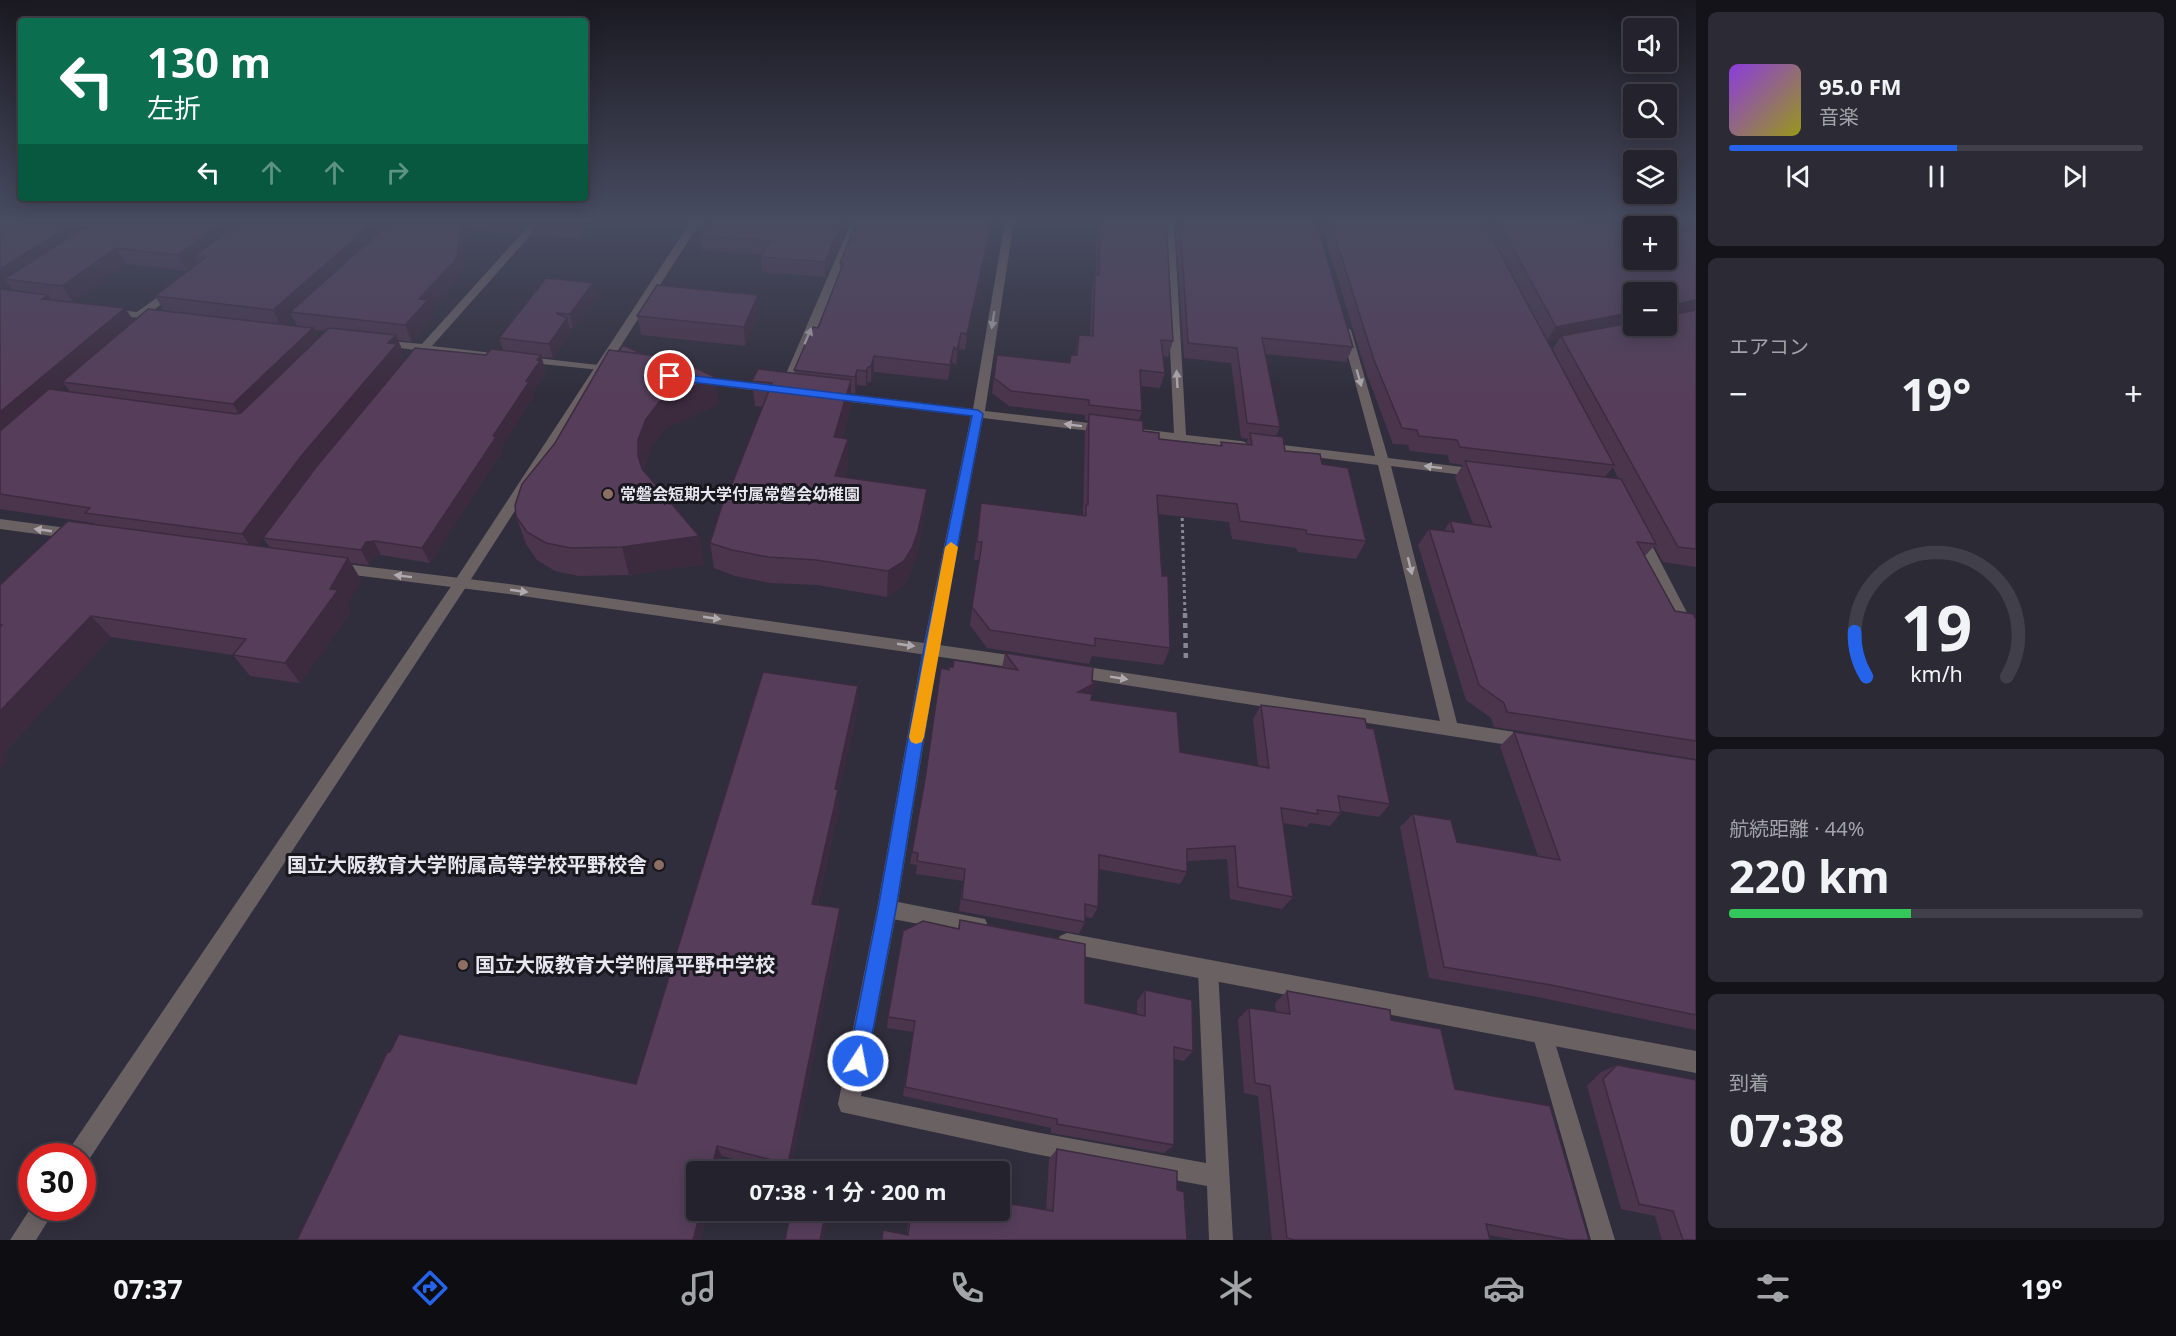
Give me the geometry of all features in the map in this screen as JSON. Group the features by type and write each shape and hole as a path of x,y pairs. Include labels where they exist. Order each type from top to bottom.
{"street":[{"path":"409,366 486,279"},
{"path":"87,1143 461,583 658,279"},
{"path":"681,378 791,391 835,279"},
{"path":"1000,279 978,414 931,648 887,909 849,1104 1035,1143 1217,1176"},
{"path":"1172,279 1180,437"},
{"path":"146,319 177,286"},
{"path":"93,310 146,319 175,320"},
{"path":"1341,312 1383,461 1450,729"},
{"path":"368,341 624,371"},
{"path":"819,394 1488,474"},
{"path":"1632,520 1696,645"},
{"path":"0,524 94,537"},
{"path":"326,567 461,583 931,648 1036,665"},
{"path":"1059,668 1544,744"},
{"path":"887,909 1002,930"},
{"path":"1047,939 1696,1062"},
{"path":"1208,969 1221,1240"},
{"path":"1542,1033 1603,1240"},
{"path":"22,1240 35,1221"}],"path":[{"path":"1182,509 1187,688"}],"building":[{"path":"4,279 72,279 62,286"},
{"path":"177,279 309,279 273,310 155,296"},
{"path":"327,279 438,279 419,299 428,300 405,325 290,312"},
{"path":"545,279 593,283 570,314 556,313 567,318 549,344 499,338"},
{"path":"837,279 979,279 967,334 961,333 957,350 954,347 950,365 874,356 871,366 866,371 857,370 855,377 794,370 813,327 818,328"},
{"path":"1095,279 1169,279 1173,341 1161,340 1165,373 1140,370 1142,411 1089,405 1089,400 1011,391 994,378 997,355 1070,363 1071,355 1077,355 1079,335 1093,336"},
{"path":"1184,279 1333,279 1353,347 1262,338 1280,427 1247,423 1237,348 1188,343"},
{"path":"1348,279 1514,279 1614,465 1460,447 1457,440 1419,436 1417,430 1402,428 1374,360"},
{"path":"1530,279 1696,279 1696,300 1677,304 1677,282 1623,282 1623,314 1556,327"},
{"path":"657,285 758,295 744,327 637,316"},
{"path":"0,289 48,295 42,299 125,308 0,412"},
{"path":"148,309 313,328 233,404 62,382"},
{"path":"1696,310 1696,549 1678,547 1561,336 1623,324 1623,336 1677,336 1677,314"},
{"path":"329,328 396,335 388,343 397,344 302,455 242,534 85,513 90,508 0,494 0,431 49,389 241,413"},
{"path":"623,345 642,354 619,351"},
{"path":"415,348 486,355 491,349 541,355 537,360 540,361 526,381 529,382 493,436 496,437 422,548 374,541 366,542 361,550 263,538 317,466"},
{"path":"609,350 674,358 715,377 659,402 646,419 638,440 638,456 642,469 699,536 622,547 571,548 546,543 527,532 516,516 515,505 522,484 555,443"},
{"path":"758,369 851,380 834,437 848,439 835,476 927,489 918,531 904,561 888,571 816,560 768,557 710,543 724,499 726,499 772,383 752,381"},
{"path":"1089,414 1143,421 1143,431 1159,433 1159,439 1222,446 1221,442 1252,445 1250,433 1283,437 1285,451 1320,454 1322,464 1348,468 1366,541 1307,534 1306,530 1240,521 1237,504 1157,495 1162,576 1168,576 1170,648 1095,638 1095,646 990,630 972,607 982,542 977,542 981,503 1086,516"},
{"path":"1465,461 1621,479 1656,544 1637,542 1675,611 1693,614 1696,619 1696,741 1507,712 1504,703 1479,685 1429,529 1454,532 1450,521 1491,527"},
{"path":"68,521 348,558 330,589 338,590 285,663 233,655 246,639 91,616 0,711 0,627 2,625 0,624 0,585"},
{"path":"1005,653 1093,667 1092,682 1097,682 1078,692 1092,694 1091,700 1177,712 1180,752 1269,768 1261,705 1365,719 1367,728 1374,729 1390,804 1338,796 1341,813 1317,810 1318,814 1281,808 1293,897 1238,887 1235,846 1187,849 1187,872 1099,855 1098,907 1085,904 1085,922 962,899 965,869 917,861 918,853 912,852 941,668 949,670 949,667 953,667 954,660 1018,670"},
{"path":"763,672 858,686 835,789 838,790 812,904 840,908 789,1161 776,1161 717,1146 714,1161 686,1161 686,1221 698,1221 693,1240 297,1240 388,1051 390,1052 399,1034 636,1084"},
{"path":"1514,732 1696,760 1696,1015 1551,985 1444,967 1413,814 1451,820 1457,842 1560,860"},
{"path":"960,920 1085,944 1085,1003 1145,1016 1145,990 1192,1000 1193,1051 1174,1047 1174,1145 1057,1124 1057,1119 905,1087 915,1021 888,1017 903,931 923,921 959,929"},
{"path":"1287,991 1390,1010 1391,1020 1441,1029 1455,1089 1550,1106 1589,1240 1569,1240 1486,1224 1490,1240 1295,1240 1287,1238 1270,1086 1255,1083 1249,1008 1290,1014"},
{"path":"1617,1065 1696,1080 1696,1240 1683,1240 1673,1211 1639,1204 1603,1079"},
{"path":"1057,1149 1177,1171 1177,1190 1184,1192 1187,1240 882,1240 883,1230 908,1235 910,1221 1010,1221 1010,1204 1053,1211"},
{"path":"789,1221 824,1221 820,1240 785,1240"}],"slow traffic":[{"path":"916,737 951,547"}],"place":[{"name":"常磐会短期大学付属常磐会幼稚園","path":"608,494"},
{"name":"国立大阪教育大学附属高等学校平野校舎","path":"659,865"},
{"name":"国立大阪教育大学附属平野中学校","path":"463,965"}],"route":[{"path":"670,376 978,414 931,648 887,909 858,1061"}]}
